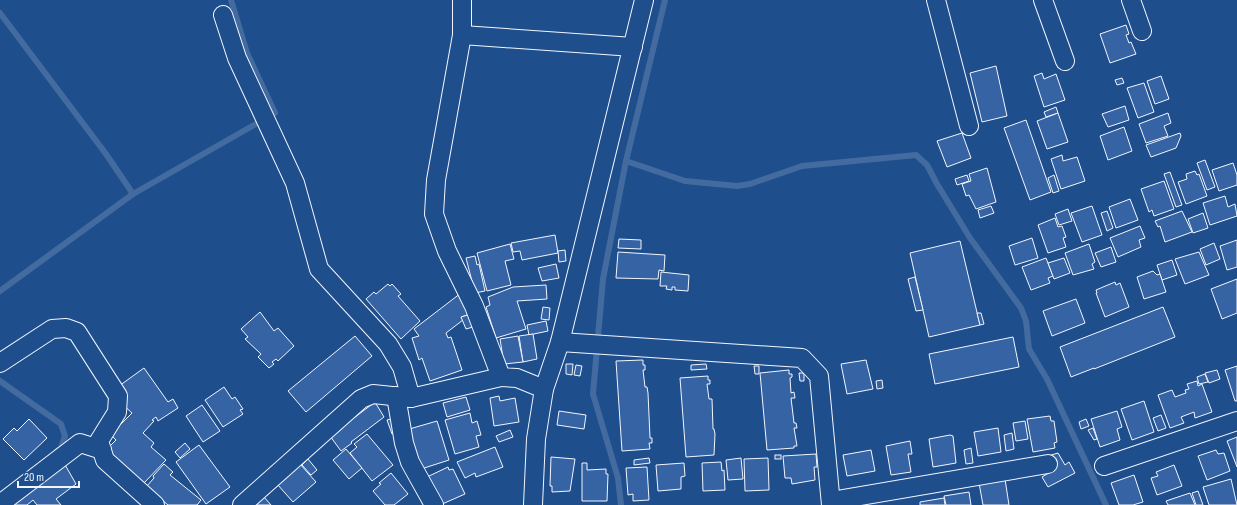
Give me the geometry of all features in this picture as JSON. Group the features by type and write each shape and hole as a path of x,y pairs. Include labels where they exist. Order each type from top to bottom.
{"street":[{"path":"462,0 462,35 436,180 434,214 447,251 474,306 501,377"},
{"path":"534,505 536,438 544,389 560,342 644,0"},
{"path":"936,0 969,126"},
{"path":"1043,0 1065,62"},
{"path":"1131,0 1142,31"},
{"path":"223,15 237,58 295,183 318,269 388,344 402,367 404,443 410,462 434,505"},
{"path":"462,35 632,47"},
{"path":"0,363 52,329 66,328 78,332 118,396 117,412 99,441 105,460 155,505"},
{"path":"560,342 802,358 819,376 831,503 1048,464"},
{"path":"242,505 360,399 373,394 403,397 501,377 517,378 544,389"},
{"path":"1104,466 1237,421"},
{"path":"0,504 80,443 102,450"}],"building":[{"path":"1126,25 1129,34 1126,35 1136,54 1110,63 1100,34"},
{"path":"996,66 1007,116 982,122 970,73"},
{"path":"1042,73 1044,79 1056,74 1065,100 1044,107 1034,76"},
{"path":"1161,76 1169,99 1155,104 1147,81"},
{"path":"1122,78 1124,83 1117,85 1115,80"},
{"path":"1144,83 1154,112 1138,118 1127,88"},
{"path":"1125,106 1129,120 1108,127 1102,114"},
{"path":"1056,107 1058,113 1046,117 1044,112"},
{"path":"1058,113 1068,142 1047,149 1037,121"},
{"path":"1168,113 1171,123 1164,126 1168,136 1146,143 1139,124"},
{"path":"1026,120 1051,192 1030,200 1004,128"},
{"path":"1124,127 1132,151 1108,160 1100,136"},
{"path":"962,133 971,158 947,167 937,141"},
{"path":"1180,133 1181,136 1176,148 1151,157 1146,145"},
{"path":"1062,155 1063,161 1077,157 1085,181 1061,189 1051,159"},
{"path":"1205,160 1215,187 1207,190 1197,163"},
{"path":"1233,163 1237,175 1237,185 1219,191 1212,170"},
{"path":"987,168 996,202 976,209 969,195 966,196 962,184 971,181 969,174"},
{"path":"1195,171 1197,175 1199,174 1207,196 1186,204 1178,182 1187,179 1186,174"},
{"path":"1170,172 1182,205 1176,207 1164,174"},
{"path":"967,175 969,181 957,185 955,179"},
{"path":"1054,175 1059,191 1053,193 1048,178"},
{"path":"1164,181 1174,209 1154,216 1152,210 1149,212 1141,189"},
{"path":"1225,196 1228,207 1235,204 1237,216 1210,225 1203,203"},
{"path":"1130,199 1138,220 1116,228 1109,207"},
{"path":"991,206 994,213 980,218 978,210"},
{"path":"1092,206 1102,235 1082,242 1071,213"},
{"path":"1068,209 1072,221 1059,225 1055,214"},
{"path":"1107,211 1113,228 1107,231 1101,213"},
{"path":"1182,211 1192,232 1165,242 1160,226 1158,227 1155,221"},
{"path":"1203,213 1208,228 1193,233 1188,219"},
{"path":"1055,218 1058,227 1062,226 1066,237 1063,238 1066,247 1048,253 1038,225"},
{"path":"1140,226 1145,238 1139,240 1141,247 1118,257 1110,238"},
{"path":"555,235 558,253 522,260 520,251 513,252 511,243"},
{"path":"1032,238 1038,258 1015,265 1009,246"},
{"path":"619,239 641,240 641,249 618,248"},
{"path":"1237,240 1237,267 1227,270 1220,246"},
{"path":"960,241 980,325 929,337 910,253"},
{"path":"1214,243 1220,259 1206,265 1200,249"},
{"path":"510,244 514,259 505,261 511,285 487,291 477,253"},
{"path":"1089,244 1095,262 1092,264 1094,269 1073,275 1065,253"},
{"path":"1111,247 1116,262 1101,267 1095,253"},
{"path":"565,250 566,261 559,262 558,251"},
{"path":"618,252 665,255 664,271 659,270 658,279 616,278"},
{"path":"1199,252 1209,275 1185,284 1175,259"},
{"path":"475,256 477,265 479,264 485,291 475,293 466,258"},
{"path":"1046,258 1053,276 1048,278 1050,283 1031,290 1022,267"},
{"path":"1064,258 1070,273 1054,279 1048,263"},
{"path":"1172,260 1177,275 1162,280 1157,265"},
{"path":"556,264 559,278 542,281 538,268"},
{"path":"1153,271 1157,275 1160,274 1166,292 1144,299 1137,277"},
{"path":"661,272 689,275 688,291 675,290 675,287 672,287 672,290 666,289 667,286 660,286"},
{"path":"915,277 923,310 916,311 908,279"},
{"path":"1237,279 1237,313 1222,319 1211,289"},
{"path":"1115,282 1116,285 1120,283 1129,307 1105,317 1096,290"},
{"path":"388,284 390,286 392,284 401,294 398,296 420,321 401,339 366,299 374,292 376,294"},
{"path":"546,285 547,299 517,301 526,329 496,338 486,307 490,305 488,297 513,287"},
{"path":"461,293 474,313 461,317 463,320 446,333 448,338 451,337 462,370 430,381 422,358 419,360 412,338 419,336 414,329"},
{"path":"1076,299 1085,323 1052,336 1043,311"},
{"path":"543,307 550,308 549,320 541,319"},
{"path":"1163,307 1175,337 1071,377 1060,347"},
{"path":"260,312 274,331 278,328 294,346 278,361 276,359 272,362 274,364 269,368 258,357 261,354 245,339 248,337 241,329"},
{"path":"474,313 480,325 466,329 461,317"},
{"path":"977,313 981,313 984,324 980,325"},
{"path":"546,321 548,331 529,335 527,325"},
{"path":"533,334 537,359 523,362 519,336"},
{"path":"355,336 372,356 306,412 288,391"},
{"path":"518,336 523,362 504,364 500,339"},
{"path":"1013,337 1019,367 935,384 929,354"},
{"path":"643,360 643,365 645,365 645,370 643,370 645,387 647,387 648,393 650,438 652,438 652,443 649,443 650,449 622,451 616,361"},
{"path":"866,360 873,389 847,394 841,364"},
{"path":"566,364 573,364 572,375 566,374"},
{"path":"706,364 707,369 691,370 691,365"},
{"path":"576,365 582,366 580,376 574,375"},
{"path":"754,366 759,366 759,374 755,374"},
{"path":"1237,366 1237,401 1235,401 1225,370"},
{"path":"144,368 168,402 173,399 178,408 158,421 156,417 152,420 154,421 143,433 154,443 151,447 166,460 143,484 109,453 108,448 116,440 111,435 112,433 132,413 121,403 119,386"},
{"path":"789,370 789,374 792,374 792,377 790,378 791,393 794,392 795,398 791,398 794,423 796,423 797,428 794,428 797,446 794,446 794,448 767,450 760,373"},
{"path":"1217,370 1220,379 1209,383 1205,373"},
{"path":"799,373 804,373 804,381 800,381"},
{"path":"1205,374 1208,382 1199,384 1197,377"},
{"path":"708,376 710,384 707,384 709,399 712,399 713,429 715,434 714,455 686,457 680,378"},
{"path":"882,380 883,388 877,389 876,381"},
{"path":"1197,381 1198,386 1202,384 1212,412 1195,418 1194,412 1181,417 1184,423 1170,428 1158,395 1172,390 1175,397 1186,393 1185,390 1189,389 1187,384"},
{"path":"224,387 232,399 235,397 243,409 240,410 243,414 223,427 205,400"},
{"path":"499,396 500,401 515,398 519,422 494,426 490,398"},
{"path":"466,397 470,410 447,417 443,403"},
{"path":"1144,401 1154,432 1132,440 1121,409"},
{"path":"375,402 384,417 341,451 330,436"},
{"path":"202,405 220,431 203,442 186,416"},
{"path":"559,411 586,415 584,429 557,425"},
{"path":"1117,411 1122,427 1117,429 1120,440 1100,447 1091,419"},
{"path":"470,413 472,423 477,421 481,435 476,436 479,447 455,454 445,420"},
{"path":"1161,415 1166,428 1158,431 1153,418"},
{"path":"1050,416 1051,421 1054,421 1057,442 1054,443 1055,448 1033,452 1027,419"},
{"path":"395,418 399,431 392,434 387,420"},
{"path":"29,419 47,438 24,460 3,439 14,428 17,431"},
{"path":"1086,419 1089,426 1081,429 1079,422"},
{"path":"437,421 449,460 418,470 406,430"},
{"path":"1025,421 1028,439 1016,441 1013,423"},
{"path":"998,428 1001,452 978,456 974,432"},
{"path":"1093,428 1097,439 1094,440 1088,430"},
{"path":"510,430 513,437 499,442 496,436"},
{"path":"1012,433 1014,449 1006,451 1004,435"},
{"path":"367,434 393,465 372,481 350,453 357,447 354,444"},
{"path":"950,435 953,436 956,463 933,467 929,439"},
{"path":"1237,437 1237,467 1227,441"},
{"path":"910,441 912,454 908,454 911,472 891,475 886,446"},
{"path":"185,443 190,449 180,458 175,452"},
{"path":"199,445 230,487 206,504 176,462"},
{"path":"495,447 503,467 476,477 475,473 465,478 457,462"},
{"path":"971,448 973,463 966,464 964,450"},
{"path":"346,449 362,468 349,479 333,460"},
{"path":"871,450 875,471 847,476 843,455"},
{"path":"1216,450 1218,454 1224,453 1230,471 1207,480 1198,456"},
{"path":"1058,453 1065,465 1069,462 1075,473 1048,487 1042,477 1052,471 1048,456"},
{"path":"816,454 817,467 814,467 815,480 792,484 791,478 785,478 783,456"},
{"path":"775,455 781,455 781,459 775,459"},
{"path":"551,457 575,459 570,491 552,492 552,486 550,486"},
{"path":"649,458 650,463 634,465 634,460"},
{"path":"741,458 743,479 728,480 726,460"},
{"path":"768,458 769,490 745,491 744,459"},
{"path":"308,459 317,470 311,475 302,465"},
{"path":"721,462 722,471 724,470 725,490 703,491 702,463"},
{"path":"64,463 76,484 56,499 61,505 37,505 33,500 27,505 8,505"},
{"path":"582,463 587,463 587,470 606,469 606,474 608,474 607,501 582,501"},
{"path":"684,463 685,476 681,477 681,489 658,491 656,465"},
{"path":"164,464 173,472 170,475 201,500 197,505 168,505 146,487 154,478 153,476"},
{"path":"300,464 316,482 293,502 277,484"},
{"path":"1174,465 1182,486 1157,495 1151,478 1158,476 1156,472"},
{"path":"448,467 449,470 453,469 465,494 440,505 427,477"},
{"path":"647,467 649,500 633,501 633,494 628,495 626,468"},
{"path":"391,473 408,494 394,505 385,505 373,491 381,484 379,483"},
{"path":"1134,475 1143,502 1133,505 1119,505 1111,483"},
{"path":"1005,479 1009,505 983,505 979,483"},
{"path":"1231,479 1237,505 1209,505 1203,487"},
{"path":"1198,491 1203,505 1196,505 1192,493"},
{"path":"969,492 971,505 946,505 944,496"},
{"path":"1190,493 1195,505 1168,505 1166,501"},
{"path":"264,497 271,505 254,505"},
{"path":"944,498 945,505 920,505 920,502"}],"waterway":[{"path":"0,291 133,194 275,113 247,53 231,0"},
{"path":"621,505 618,478 593,394 603,279 626,161 665,0"},
{"path":"0,13 106,154 133,194"},
{"path":"626,161 685,181 737,186 750,184 802,166 916,155 927,165 970,238 1021,308 1026,321 1029,349 1047,379 1106,505"},
{"path":"0,381 61,424 65,436 61,448 57,451"}]}
